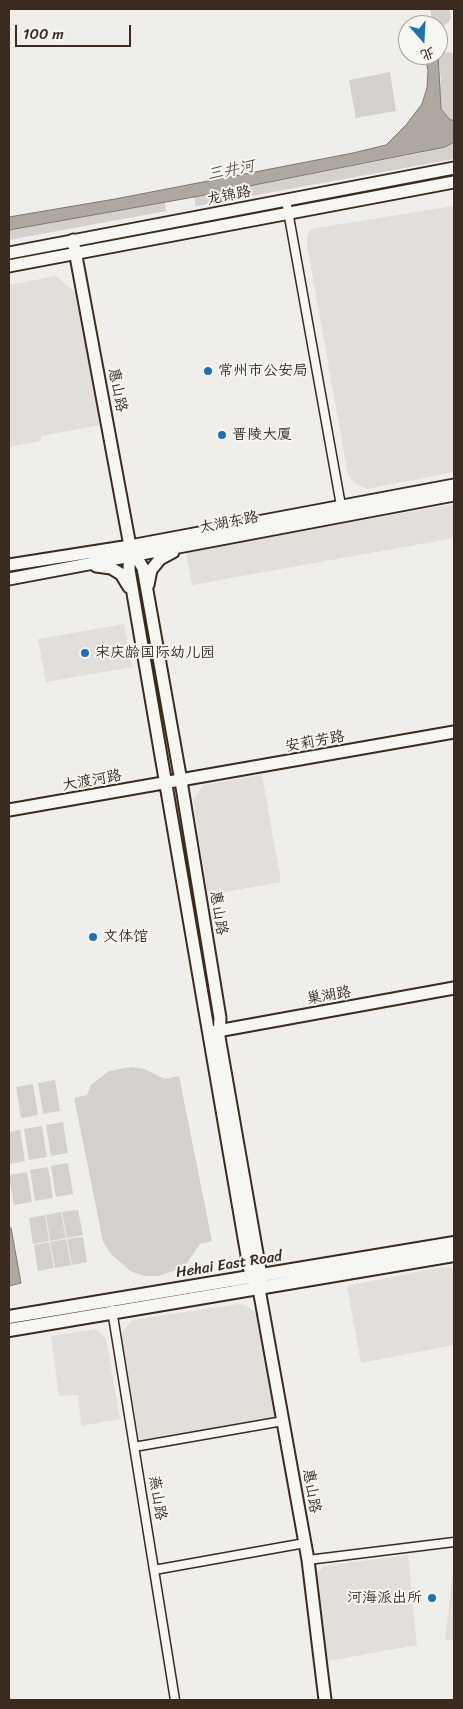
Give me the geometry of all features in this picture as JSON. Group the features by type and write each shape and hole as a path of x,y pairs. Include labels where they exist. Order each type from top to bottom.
{"main road":[{"name":"Hehai East Road","path":"9,1330 112,1307 454,1243"},
{"name":"Hehai East Road","path":"257,1281 454,1255"},
{"name":"Hehai East Road","path":"9,1317 112,1307"}],"street":[{"name":"龙锦路","path":"9,266 454,168"},
{"name":"龙锦路","path":"9,253 73,240 454,182"},
{"path":"287,206 342,512"},
{"name":"惠山路","path":"73,240 132,553 129,570 308,1560 326,1700"},
{"name":"太湖东路","path":"9,565 179,548 454,485"},
{"name":"太湖东路","path":"9,579 342,512 454,495"},
{"path":"147,589 151,570 160,560 179,548"},
{"name":"惠山路","path":"132,553 143,568 181,781 220,1018 214,1032"},
{"path":"90,564 111,568 121,574 133,592"},
{"name":"安莉芳路","path":"181,781 454,732"},
{"name":"大渡河路","path":"9,810 181,781"},
{"name":"巢湖路","path":"214,1032 454,988"},
{"name":"燕山路","path":"112,1307 175,1700"},
{"path":"134,1447 283,1421"},
{"path":"308,1560 454,1542"},
{"path":"154,1570 305,1543"}],"shaded area":[{"path":"430,9 450,9 451,17 448,23 448,15 431,15"},
{"path":"448,52 454,54 454,120 450,120 441,109 439,97 441,79 439,65 448,65"},
{"path":"427,65 439,65 441,109 450,120 454,120 454,142 445,147 194,197 9,230 9,217 115,199 386,145 406,125 422,104 427,88"},
{"path":"390,72 396,111 356,118 349,80"},
{"path":"454,142 454,159 196,206 194,197 419,153"},
{"path":"165,202 166,211 9,240 9,230"},
{"path":"454,206 454,472 367,489 353,482 348,474 307,246 307,237 310,231 316,228"},
{"path":"56,276 76,293 100,425 41,436 41,441 9,447 9,285"},
{"path":"454,504 454,538 192,585 186,552"},
{"name":"宋庆龄国际幼儿园","path":"124,624 132,667 46,682 38,639"},
{"path":"262,775 281,882 208,895 193,801 203,785"},
{"path":"131,1067 144,1069 165,1079 179,1076 212,1241 200,1244 187,1263 179,1269 158,1276 144,1276 130,1271 110,1253 103,1241 74,1098 87,1095 91,1085 109,1071"},
{"path":"55,1080 60,1111 43,1114 38,1083"},
{"path":"33,1084 38,1115 21,1118 16,1087"},
{"path":"63,1122 68,1153 51,1156 46,1125"},
{"path":"42,1126 47,1157 29,1160 24,1129"},
{"path":"20,1130 25,1161 9,1164 9,1132"},
{"path":"68,1163 73,1194 56,1197 51,1166"},
{"path":"48,1167 53,1198 35,1201 30,1170"},
{"path":"27,1172 32,1202 14,1205 9,1175"},
{"path":"78,1210 83,1235 67,1238 62,1212"},
{"path":"61,1212 66,1238 50,1241 46,1215"},
{"path":"45,1215 49,1241 33,1244 29,1218"},
{"path":"9,1228 11,1228 21,1283 9,1286"},
{"path":"83,1237 87,1262 72,1265 67,1239"},
{"path":"66,1239 71,1265 55,1268 50,1242"},
{"path":"49,1242 54,1268 38,1271 34,1245"},
{"path":"442,1267 454,1268 454,1345 361,1363 347,1286"},
{"path":"239,1304 247,1306 255,1312 261,1323 277,1414 270,1422 146,1443 139,1438 121,1333 132,1320"},
{"path":"96,1329 106,1339 120,1419 81,1426 78,1395 59,1396 51,1336"},
{"path":"408,1555 417,1645 328,1661 317,1573 324,1566"},
{"path":"454,1562 454,1640 445,1640"}],"place":[{"name":"常州市公安局","path":"208,371"},
{"name":"晋陵大厦","path":"222,435"},
{"name":"宋庆龄国际幼儿园","path":"85,653"},
{"name":"文体馆","path":"93,937"},
{"name":"河海派出所","path":"432,1598"}],"water label":[{"name":"三井河","path":"231,171"}]}
